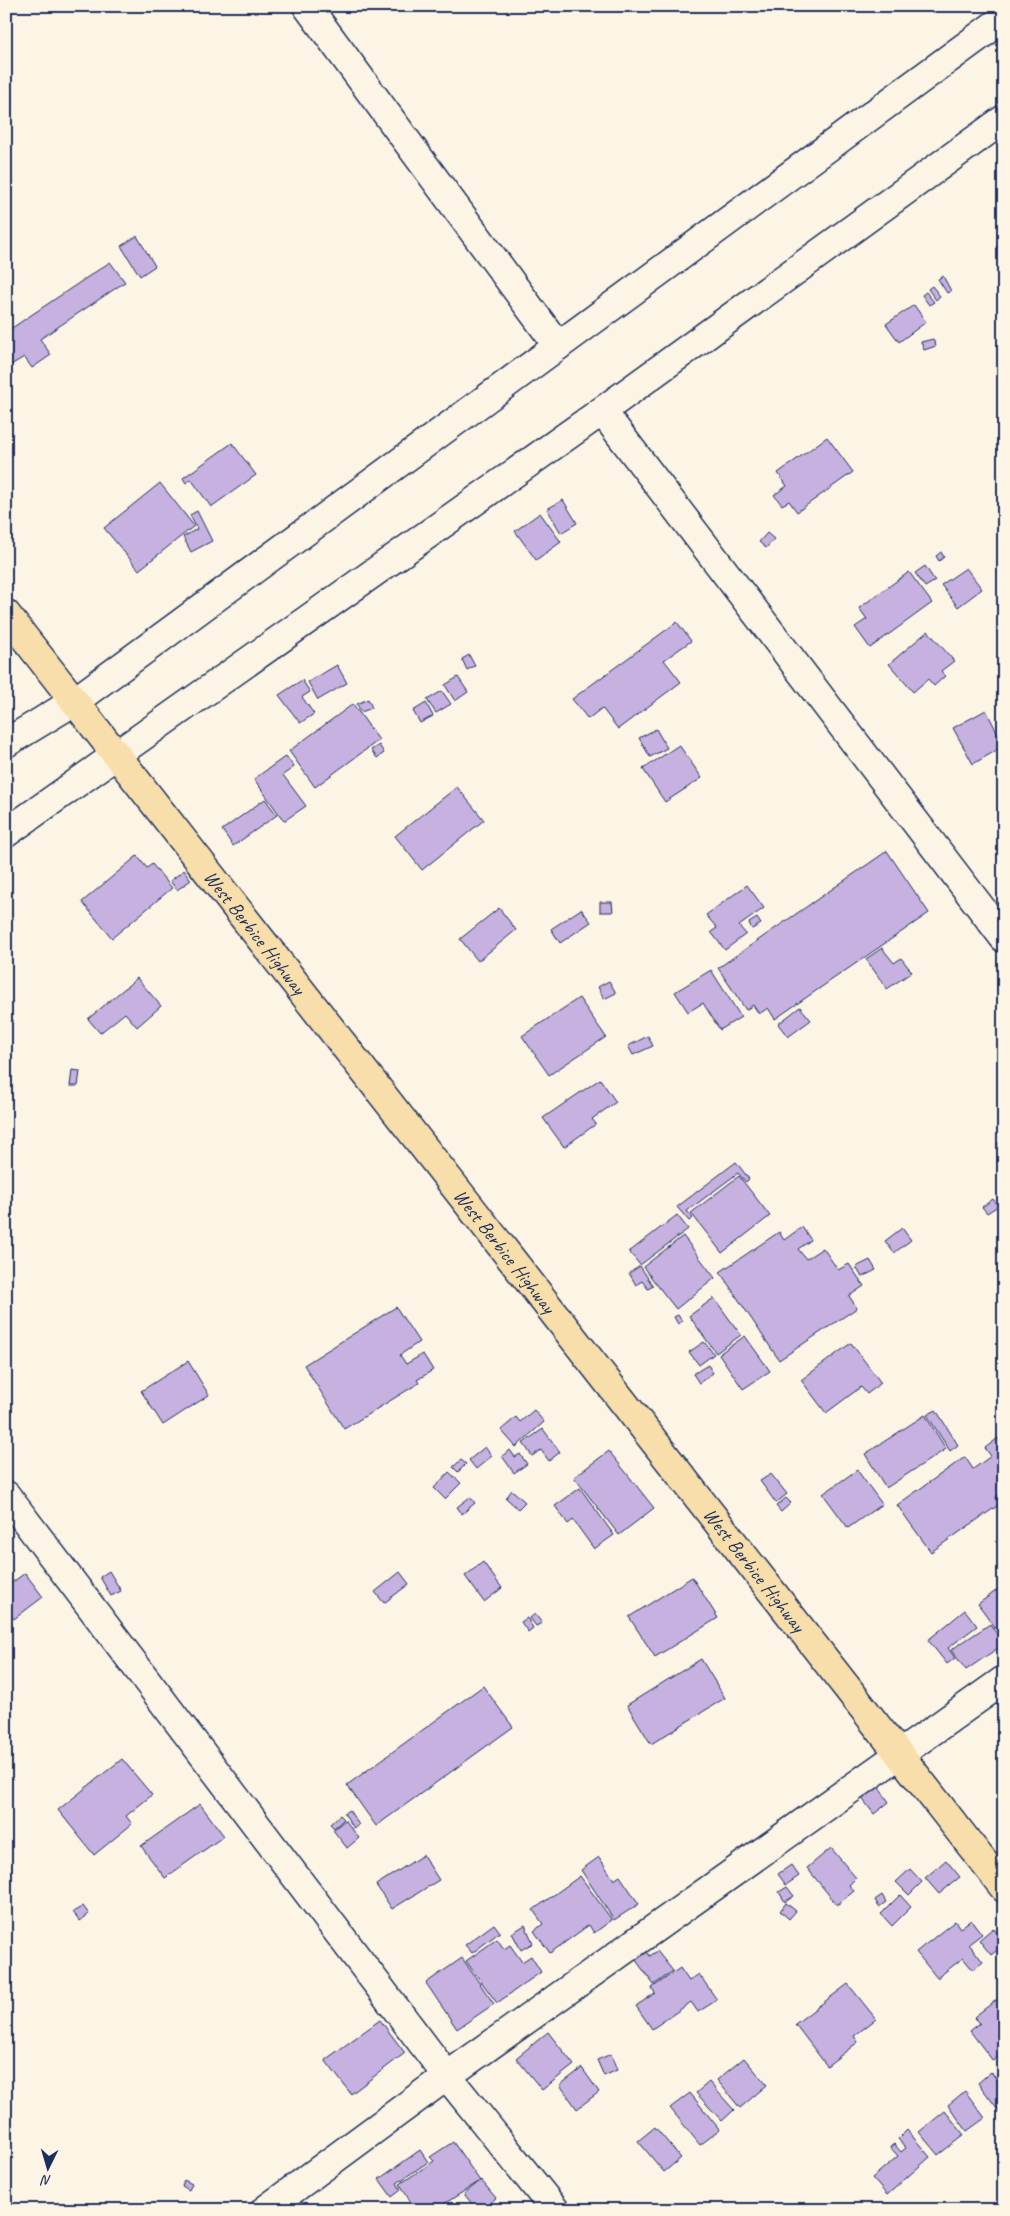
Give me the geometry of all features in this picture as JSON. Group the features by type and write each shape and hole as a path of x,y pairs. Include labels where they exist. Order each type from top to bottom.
{"main road":[{"name":"West Berbice Highway","path":"6,614 1004,1888"}],"street":[{"path":"307,6 558,346"},
{"path":"6,743 75,702 1004,18"},
{"path":"6,833 602,410 1002,123"},
{"path":"602,410 1004,938"},
{"path":"6,1495 447,2076 555,2210"},
{"path":"265,2210 447,2076 1004,1680"}],"building":[{"path":"137,236 155,266 140,276 121,246"},
{"path":"1004,242 1004,257 996,247"},
{"path":"110,262 125,282 40,339 51,355 32,368 24,357 6,368 6,332"},
{"path":"943,276 951,291 947,293 938,279"},
{"path":"932,286 940,296 936,300 928,289"},
{"path":"926,292 934,302 929,305 922,295"},
{"path":"914,305 926,322 899,342 886,324"},
{"path":"933,339 936,346 924,350 921,342"},
{"path":"827,437 853,472 797,512 789,501 782,505 774,495 787,486 778,473"},
{"path":"232,443 256,475 211,507 191,479 186,483 183,478"},
{"path":"160,483 194,526 139,570 104,528"},
{"path":"563,500 577,523 561,533 547,509"},
{"path":"197,511 212,541 191,552 183,537 197,529 190,515"},
{"path":"540,513 561,542 536,560 515,531"},
{"path":"767,533 774,539 766,548 759,542"},
{"path":"941,552 944,557 939,561 936,556"},
{"path":"925,566 935,581 925,587 915,573"},
{"path":"966,568 982,589 958,607 941,585"},
{"path":"909,572 932,603 870,648 855,627 867,619 859,608"},
{"path":"677,622 691,641 664,660 681,682 618,729 602,708 588,719 572,699"},
{"path":"928,631 954,661 941,671 945,676 934,686 928,679 913,692 889,664"},
{"path":"469,655 475,666 467,670 462,659"},
{"path":"337,665 347,683 318,700 308,682"},
{"path":"458,677 468,692 455,701 445,685"},
{"path":"302,680 310,692 302,697 314,714 300,723 279,695"},
{"path":"442,691 451,704 436,713 427,700"},
{"path":"368,699 372,708 361,712 357,704"},
{"path":"426,703 433,716 420,723 413,711"},
{"path":"353,704 379,740 315,787 289,751"},
{"path":"986,710 1004,746 973,764 953,728"},
{"path":"656,729 667,748 650,757 639,738"},
{"path":"379,745 384,753 377,758 371,750"},
{"path":"679,745 702,778 665,802 643,769"},
{"path":"286,756 294,767 283,775 306,806 284,821 254,779"},
{"path":"457,787 484,820 422,870 395,836"},
{"path":"265,799 277,815 233,846 222,830"},
{"path":"887,851 929,913 775,1019 768,1008 759,1014 753,1005 746,1010 718,968"},
{"path":"137,856 147,868 152,864 172,888 112,938 82,902"},
{"path":"184,870 191,880 177,890 170,881"},
{"path":"747,885 764,908 739,926 746,934 725,950 711,932 717,928 706,915"},
{"path":"600,902 612,902 613,912 600,912"},
{"path":"499,908 516,930 478,961 460,939"},
{"path":"581,909 591,922 560,943 551,929"},
{"path":"757,918 761,924 752,929 749,923"},
{"path":"882,948 894,963 901,958 912,972 887,989 866,959"},
{"path":"711,970 741,1017 720,1030 703,1003 688,1012 675,992"},
{"path":"137,978 161,1006 137,1027 125,1013 100,1033 88,1019"},
{"path":"609,981 616,993 604,999 598,987"},
{"path":"579,998 606,1037 549,1075 522,1036"},
{"path":"800,1007 811,1020 788,1037 778,1024"},
{"path":"648,1036 653,1046 633,1055 628,1046"},
{"path":"72,1070 80,1071 78,1086 70,1086"},
{"path":"600,1079 616,1102 592,1119 596,1124 564,1147 543,1118"},
{"path":"1004,1139 1004,1153 997,1144"},
{"path":"736,1162 749,1179 746,1182 738,1173 687,1211 693,1218 689,1221 677,1207"},
{"path":"739,1176 770,1216 722,1253 691,1213"},
{"path":"993,1199 998,1206 987,1213 982,1207"},
{"path":"677,1215 688,1229 640,1265 629,1252"},
{"path":"802,1227 811,1240 798,1249 806,1259 823,1248 838,1270 849,1264 864,1286 849,1296 857,1308 779,1360 720,1272 779,1232 784,1240"},
{"path":"902,1228 911,1240 894,1253 885,1241"},
{"path":"683,1236 715,1278 676,1309 643,1267"},
{"path":"870,1260 876,1270 862,1277 856,1267"},
{"path":"640,1266 653,1286 648,1289 642,1281 636,1285 629,1273"},
{"path":"714,1298 741,1335 716,1353 689,1316"},
{"path":"396,1307 419,1342 400,1355 406,1364 423,1354 433,1370 417,1380 419,1383 344,1429 304,1365"},
{"path":"678,1315 682,1321 678,1324 674,1317"},
{"path":"745,1336 770,1371 743,1389 719,1354"},
{"path":"704,1342 714,1354 699,1365 689,1352"},
{"path":"851,1343 881,1383 867,1394 861,1387 826,1413 801,1380"},
{"path":"188,1361 209,1395 163,1425 141,1391"},
{"path":"708,1365 713,1373 699,1383 693,1374"},
{"path":"534,1410 544,1422 516,1447 501,1430 516,1417 520,1422"},
{"path":"936,1410 958,1445 950,1451 927,1415"},
{"path":"925,1415 946,1449 886,1488 865,1454"},
{"path":"543,1429 560,1452 549,1461 541,1450 532,1456 523,1443"},
{"path":"998,1438 1004,1446 1004,1492 996,1497 1000,1504 931,1552 897,1505 965,1457 973,1469 991,1456 985,1448"},
{"path":"485,1447 492,1456 476,1469 469,1460"},
{"path":"510,1450 515,1457 520,1454 527,1464 514,1473 502,1456"},
{"path":"609,1451 654,1508 619,1535 574,1477"},
{"path":"461,1460 466,1464 458,1472 453,1467"},
{"path":"857,1470 882,1504 848,1528 823,1494"},
{"path":"449,1472 461,1483 445,1499 434,1488"},
{"path":"771,1474 787,1494 776,1503 760,1481"},
{"path":"580,1488 614,1535 594,1549 573,1520 568,1524 555,1506"},
{"path":"512,1490 525,1502 518,1509 506,1498"},
{"path":"470,1497 475,1503 462,1514 457,1507"},
{"path":"786,1498 791,1503 781,1512 776,1506"},
{"path":"483,1562 502,1588 484,1602 465,1576"},
{"path":"109,1571 121,1591 111,1596 100,1577"},
{"path":"400,1572 409,1584 384,1603 375,1592"},
{"path":"25,1573 43,1597 14,1619 6,1609 6,1587"},
{"path":"692,1577 718,1618 655,1657 629,1617"},
{"path":"1004,1585 1004,1639 978,1604"},
{"path":"965,1610 977,1626 948,1648 955,1658 947,1664 928,1640"},
{"path":"535,1614 542,1623 536,1626 530,1618"},
{"path":"527,1618 533,1628 528,1632 521,1622"},
{"path":"990,1624 1004,1644 966,1670 951,1650"},
{"path":"701,1659 725,1698 651,1744 627,1705"},
{"path":"483,1686 513,1727 376,1826 347,1785"},
{"path":"122,1759 152,1795 126,1816 132,1824 94,1855 58,1810"},
{"path":"877,1785 889,1802 874,1814 861,1797"},
{"path":"200,1804 224,1836 165,1878 141,1846"},
{"path":"349,1810 359,1825 354,1828 344,1813"},
{"path":"340,1815 344,1819 334,1828 330,1824"},
{"path":"345,1820 359,1838 347,1848 333,1830"},
{"path":"831,1848 856,1878 849,1885 854,1891 837,1905 807,1868"},
{"path":"423,1855 439,1880 392,1909 376,1885"},
{"path":"599,1857 614,1880 620,1876 639,1904 614,1920 581,1870"},
{"path":"946,1860 960,1877 939,1894 925,1878"},
{"path":"791,1865 799,1876 786,1885 778,1874"},
{"path":"910,1869 922,1882 909,1895 896,1882"},
{"path":"580,1876 612,1920 594,1933 589,1925 550,1953 534,1931 543,1924 533,1910"},
{"path":"787,1887 794,1896 785,1902 779,1892"},
{"path":"882,1895 886,1902 879,1907 875,1900"},
{"path":"900,1895 911,1907 892,1926 881,1914"},
{"path":"786,1903 796,1911 789,1919 780,1911"},
{"path":"83,1906 89,1914 80,1921 73,1912"},
{"path":"971,1920 982,1934 969,1944 983,1962 973,1970 963,1958 937,1978 916,1952 955,1921 960,1928"},
{"path":"494,1924 500,1932 472,1953 465,1945"},
{"path":"525,1925 533,1943 521,1950 512,1933"},
{"path":"993,1928 1004,1941 1004,1945 991,1955 979,1940"},
{"path":"497,1939 504,1949 510,1945 522,1962 531,1956 541,1972 497,2003 466,1961"},
{"path":"646,1950 650,1956 657,1951 673,1971 654,1985 635,1959"},
{"path":"462,1958 494,2004 457,2029 426,1983"},
{"path":"680,1968 689,1981 699,1974 717,2000 698,2012 691,2002 652,2029 636,2006 655,1993 652,1988"},
{"path":"848,1984 876,2019 854,2036 858,2042 827,2066 795,2024"},
{"path":"1004,1994 1004,2053 993,2061 970,2031 980,2023 974,2017"},
{"path":"380,2020 405,2053 351,2094 325,2060"},
{"path":"548,2032 574,2065 542,2090 516,2058"},
{"path":"611,2054 617,2070 604,2076 597,2060"},
{"path":"744,2058 767,2085 740,2108 717,2080"},
{"path":"582,2068 599,2092 577,2109 560,2085"},
{"path":"991,2072 1000,2084 1004,2081 1004,2117 978,2083"},
{"path":"709,2082 734,2110 722,2121 696,2093"},
{"path":"965,2091 985,2118 967,2131 948,2105"},
{"path":"690,2093 720,2130 700,2145 670,2108"},
{"path":"945,2111 964,2135 938,2155 919,2132"},
{"path":"655,2127 681,2158 664,2172 638,2141"},
{"path":"907,2130 930,2157 887,2195 872,2178 898,2156 890,2147 894,2144 901,2152 906,2148 898,2139"},
{"path":"453,2142 480,2181 444,2204 448,2210 415,2210 400,2184 434,2161 430,2157"},
{"path":"420,2150 428,2162 397,2183 401,2190 392,2197 379,2179"},
{"path":"184,2180 192,2184 189,2190 182,2186"},
{"path":"481,2180 496,2198 481,2210 477,2210 464,2194"}]}
